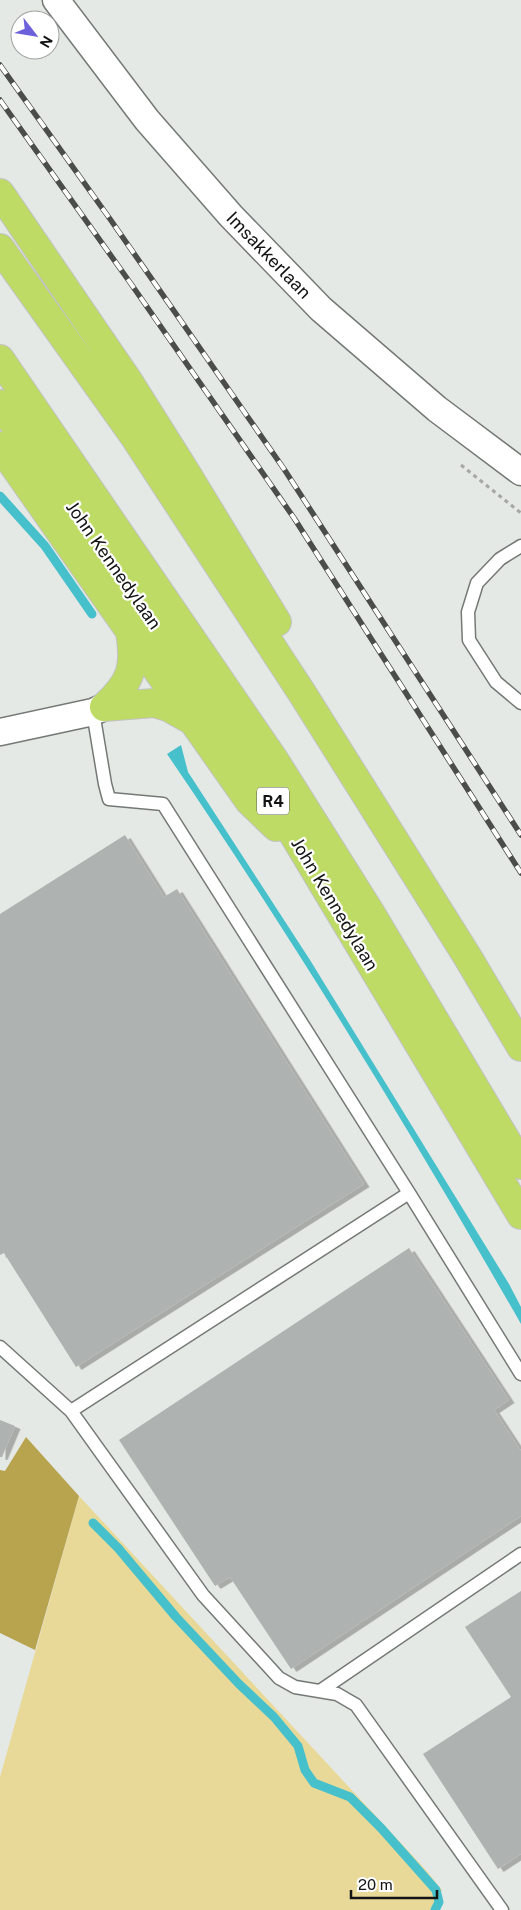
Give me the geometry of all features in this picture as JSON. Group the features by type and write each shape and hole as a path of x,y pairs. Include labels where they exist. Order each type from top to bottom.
{"highway":[{"path":"0,193 129,382 185,471 411,842 467,956"},
{"path":"0,248 134,436 302,693 467,956 521,1047"},
{"name":"John Kennedylaan","path":"0,358 275,761 370,912 521,1165"},
{"name":"John Kennedylaan","path":"0,404 125,580 277,807 521,1215"},
{"path":"0,446 54,520 191,720 250,801 273,824 300,844"},
{"path":"98,710 119,693 131,670 133,650 130,632"},
{"path":"98,710 154,703 168,707 191,720"}],"street":[{"name":"Imsakkerlaan","path":"56,0 147,120 232,216 321,309 437,409 521,472"},
{"path":"0,732 98,710"}],"lane":[{"path":"521,546 500,559 477,583 468,612 469,640 496,682 521,703"},
{"path":"98,710 104,784 109,799 163,804 521,1374"},
{"path":"71,1411 409,1193"},
{"path":"0,1347 71,1411 203,1595 279,1678 294,1687 337,1694 356,1705 502,1910"},
{"path":"320,1691 521,1554"}],"path":[{"path":"515,510 521,513"}],"shaded area":[{"path":"26,1437 79,1496 35,1650 0,1633 0,1470 5,1471"},
{"path":"79,1496 425,1869 442,1890 431,1910 0,1910 0,1777"}],"water":[{"path":"181,745 188,772 310,960 509,1284 521,1307 521,1324 437,1179 350,1036 260,894 167,754"}],"building":[{"path":"125,835 164,897 177,889 364,1184 76,1367 4,1253 0,1255 0,914"},
{"path":"409,1248 509,1400 494,1410 521,1451 521,1516 291,1669 230,1577 215,1586 119,1440"},
{"path":"0,1420 15,1426 2,1457 0,1457"},
{"path":"521,1591 521,1854 498,1869 423,1754 511,1697 465,1627"}],"waterway":[{"path":"0,496 45,546 92,614"},
{"path":"93,1523 118,1548 176,1617 239,1684 274,1717 298,1746 305,1770 314,1783 350,1797 381,1828 436,1890 439,1902 435,1910"}],"railway":[{"path":"0,65 284,469 521,835"},
{"path":"0,100 294,518 521,873"}]}
